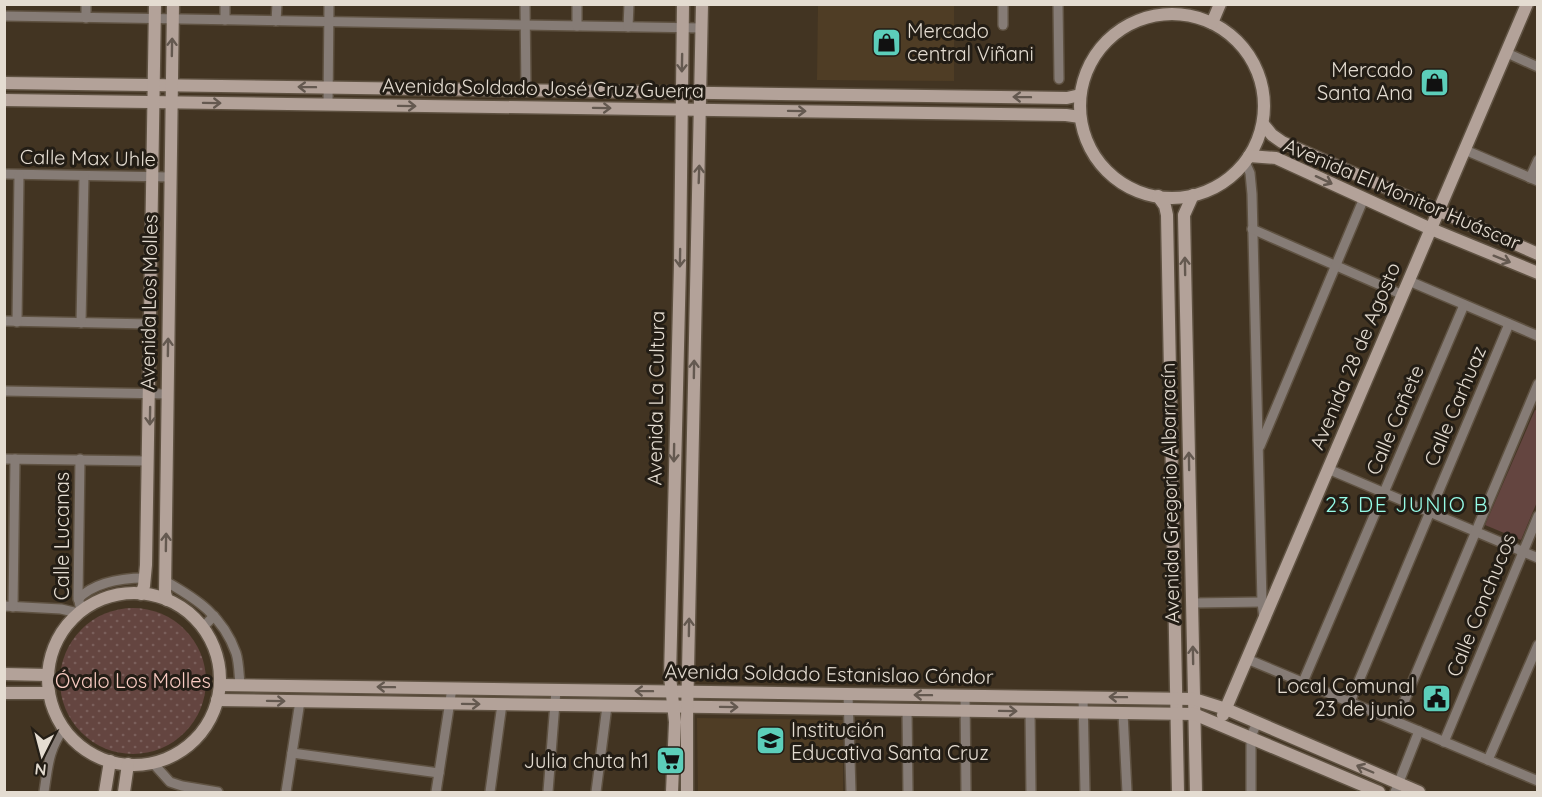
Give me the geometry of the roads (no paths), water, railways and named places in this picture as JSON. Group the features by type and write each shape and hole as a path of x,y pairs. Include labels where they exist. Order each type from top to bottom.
{"street":[{"path":"21,4 21,17"},
{"path":"86,4 86,18"},
{"name":"Avenida Los Molles","path":"141,594 145,578 150,394 155,4"},
{"name":"Avenida Los Molles","path":"167,600 165,581 173,4"},
{"path":"225,4 225,20"},
{"path":"276,21 277,4"},
{"path":"328,105 329,4"},
{"path":"525,4 526,90"},
{"path":"577,4 577,26"},
{"path":"628,4 628,27"},
{"name":"Avenida La Cultura","path":"672,792 675,722 670,676 683,4"},
{"name":"Avenida La Cultura","path":"687,792 702,4"},
{"path":"1003,4 1003,25"},
{"path":"1058,4 1059,78"},
{"path":"1212,23 1220,4"},
{"name":"Avenida 28 de Agosto","path":"1219,724 1527,4"},
{"path":"1158,10 1184,10 1212,23 1236,39 1248,53 1257,70 1264,96 1263,124 1257,141 1247,159 1225,181 1209,190 1175,197 1141,192 1111,174 1099,162 1090,147 1080,117 1080,95 1085,74 1094,57 1106,42 1120,30 1158,10"},
{"path":"4,16 702,28"},
{"path":"1507,53 1538,67"},
{"name":"Avenida Soldado José Cruz Guerra","path":"4,83 1067,98 1080,95"},
{"name":"Avenida Soldado José Cruz Guerra","path":"4,100 1080,117"},
{"name":"Avenida El Monitor Huáscar","path":"1263,124 1282,142 1538,254"},
{"path":"1465,150 1534,180 1538,160"},
{"name":"Avenida El Monitor Huáscar","path":"1247,159 1276,158 1431,230 1538,273"},
{"path":"1247,159 1250,173 1264,619"},
{"name":"Calle Max Uhle","path":"4,174 171,177"},
{"path":"17,322 20,174"},
{"path":"81,323 84,176"},
{"name":"Avenida Gregorio Albarracín","path":"1192,195 1184,215 1196,792"},
{"name":"Avenida Gregorio Albarracín","path":"1158,196 1165,206 1167,215 1178,792"},
{"path":"1258,451 1364,198"},
{"path":"1252,229 1403,296"},
{"path":"1409,281 1538,336"},
{"name":"Calle Cañete","path":"1303,682 1464,305"},
{"path":"4,321 151,324"},
{"name":"Calle Carhuaz","path":"1350,702 1509,324"},
{"path":"1396,721 1538,384"},
{"path":"4,392 168,394"},
{"path":"676,399 694,399"},
{"path":"4,459 148,461"},
{"path":"15,459 9,607 79,608 109,597 141,594 167,600 187,611 203,627 213,645 219,665 220,685 208,722 194,741 174,754 152,762 128,764 110,761 87,750 64,728 55,712 49,693 48,675 52,654 60,635 79,608 84,594 104,584 126,578 145,578"},
{"name":"Calle Lucanas","path":"79,608 80,459"},
{"path":"1328,469 1538,558"},
{"name":"Calle Conchucos","path":"1444,742 1538,516"},
{"path":"165,581 197,599 219,622 236,653 240,685"},
{"path":"1192,603 1262,602"},
{"path":"203,627 214,616"},
{"path":"1488,760 1538,645"},
{"path":"1247,659 1537,779"},
{"path":"4,674 48,675"},
{"name":"Avenida Soldado Estanislao Cóndor","path":"220,685 1194,699 1257,722 1397,788 1419,792"},
{"path":"436,792 452,688"},
{"path":"548,792 556,690"},
{"path":"4,693 49,693"},
{"path":"848,694 851,792"},
{"path":"965,695 966,792"},
{"path":"1083,697 1085,792"},
{"name":"Avenida Soldado Estanislao Cóndor","path":"217,700 1194,714 1379,792"},
{"path":"286,792 300,701"},
{"path":"490,792 502,704"},
{"path":"596,792 607,706"},
{"path":"907,710 908,792"},
{"path":"1030,712 1031,792"},
{"path":"1123,713 1127,792"},
{"path":"1251,792 1251,737 1257,722"},
{"path":"44,792 50,752 64,728"},
{"path":"1397,788 1419,731"},
{"path":"292,753 439,773"},
{"path":"105,792 110,761"},
{"path":"152,762 170,782 218,792"},
{"path":"124,792 128,764"}],"place":[{"name":"Mercado central Viñani","path":"886,42"},
{"name":"Mercado Santa Ana","path":"1434,82"},
{"name":"Local Comunal 23 de junio","path":"1436,698"},
{"name":"Institución Educativa Santa Cruz","path":"770,741"},
{"name":"Julia chuta h1","path":"670,761"}],"district":[{"name":"23 DE JUNIO B","path":"1407,505"}],"park label":[{"name":"Óvalo Los Molles","path":"133,681"}]}
